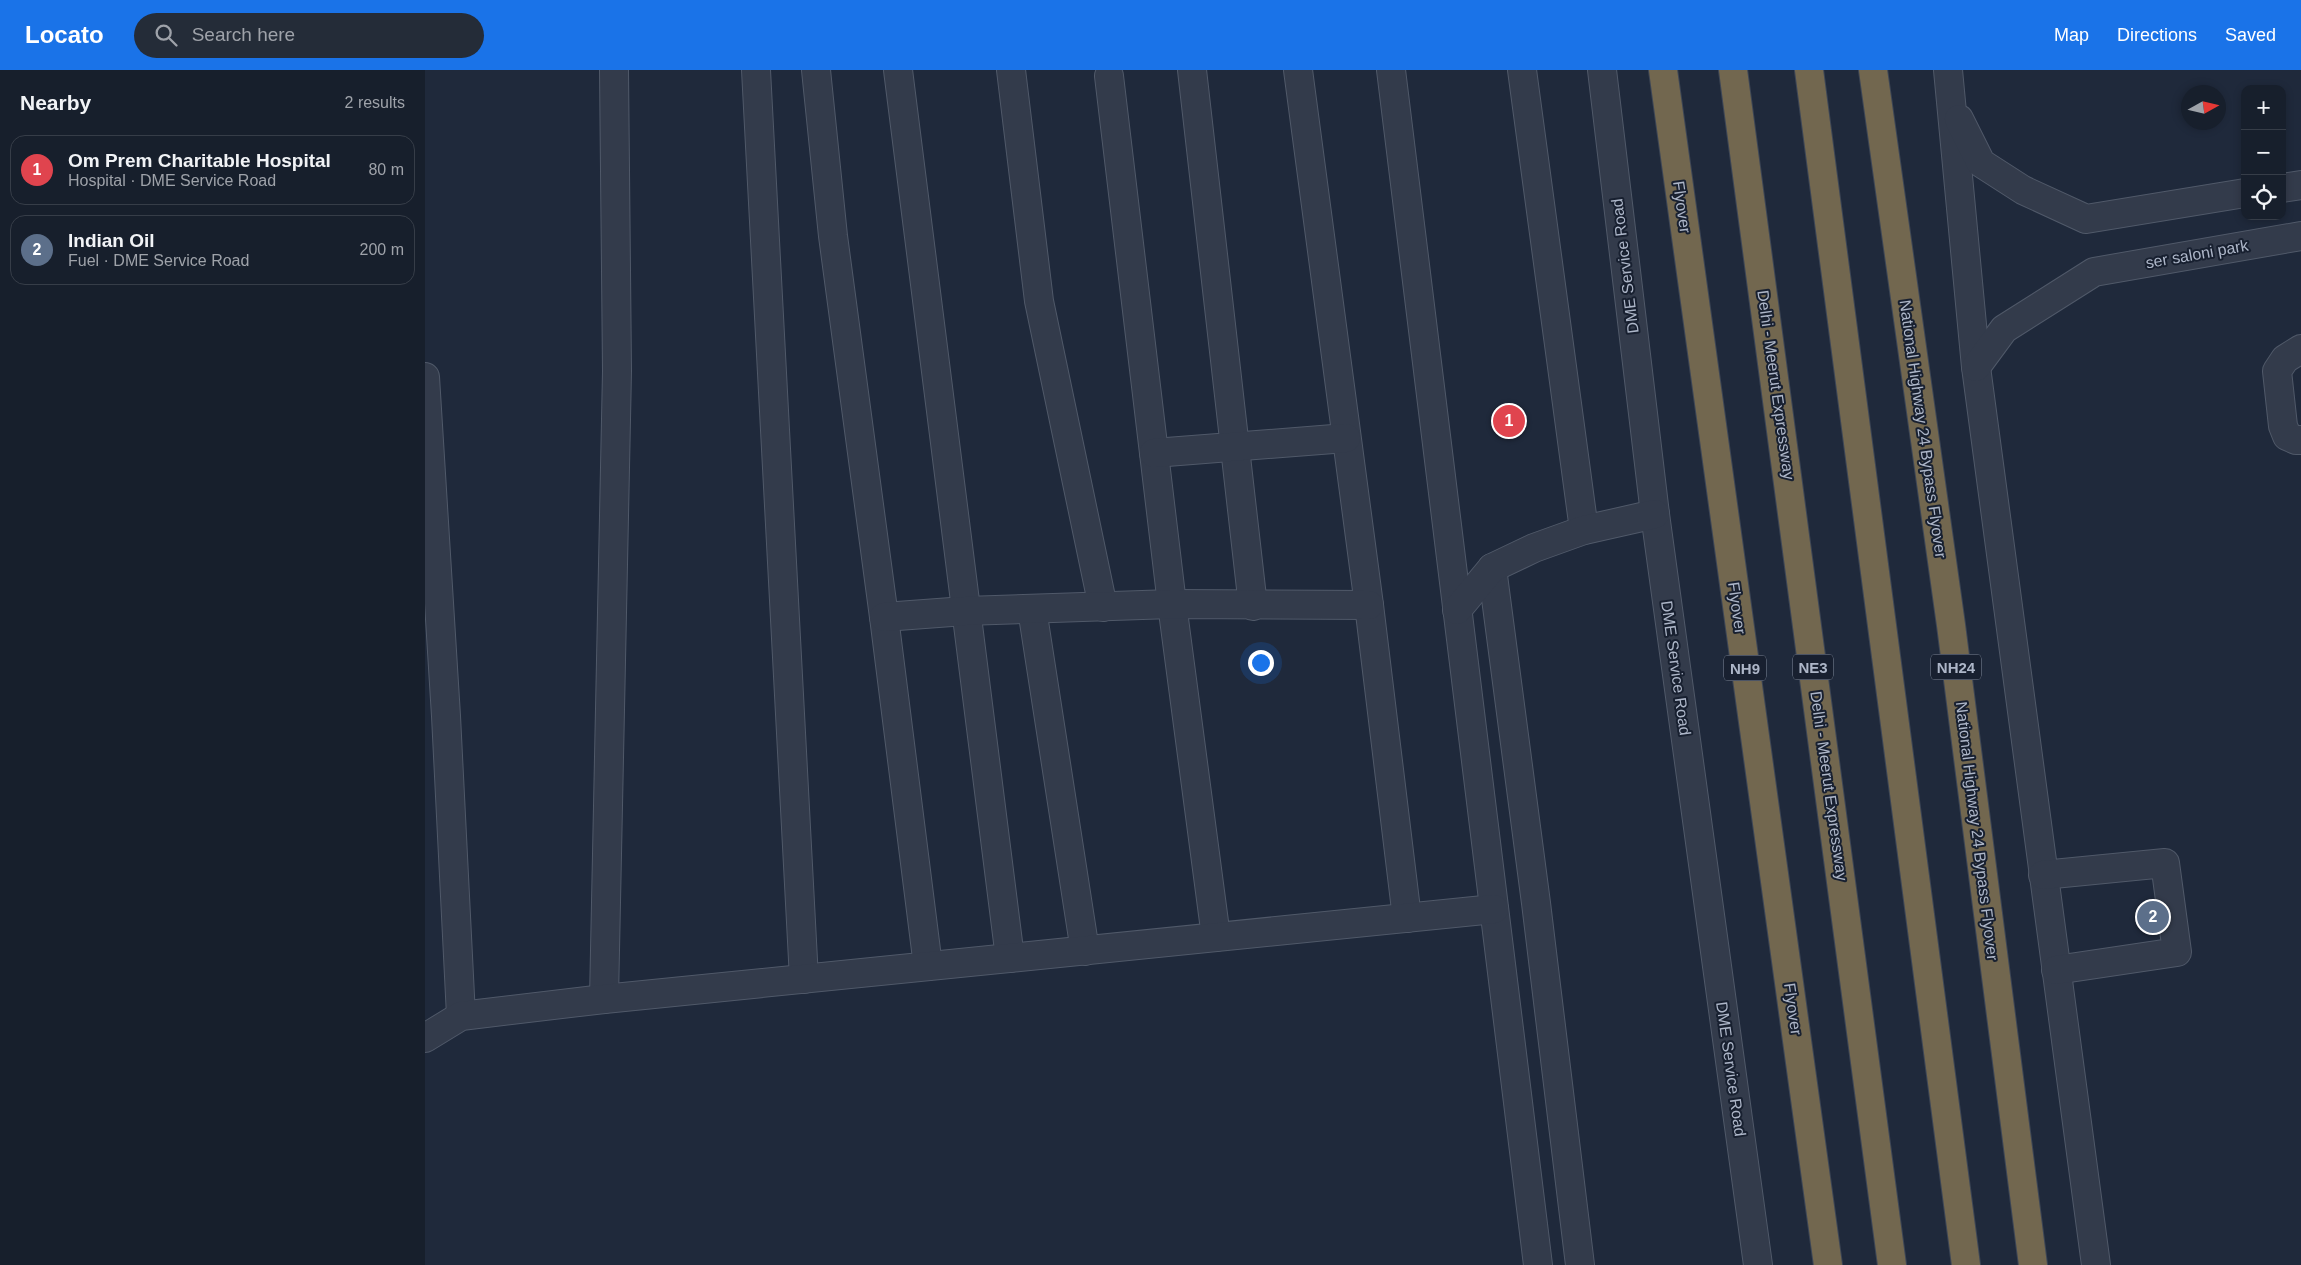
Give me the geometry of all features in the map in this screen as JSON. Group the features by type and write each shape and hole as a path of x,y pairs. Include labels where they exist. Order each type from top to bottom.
{"highway":[{"name":"Flyover","path":"1663,70 1828,1265"},
{"name":"Delhi - Meerut Expressway","path":"1733,70 1892,1265"},
{"path":"1809,70 1966,1265"},
{"name":"National Highway 24 Bypass Flyover","path":"1873,70 1951,625 2033,1265"}],"street":[{"path":"603,999 617,371 614,70"},
{"path":"756,70 805,979"},
{"path":"816,70 833,236 885,617 928,966"},
{"path":"898,70 1009,958"},
{"path":"1011,70 1039,301 1103,607"},
{"path":"1192,70 1253,606"},
{"path":"1298,70 1369,605 1407,918"},
{"path":"1391,70 1538,1265"},
{"path":"1522,70 1584,530"},
{"name":"DME Service Road","path":"1602,70 1655,514 1758,1265"},
{"path":"1948,70 1975,367 2096,1265"},
{"path":"1109,76 1172,604 1216,937"},
{"path":"1952,104 1981,163 2023,190 2086,219 2241,195"},
{"path":"2286,187 2301,184"},
{"name":"ser saloni park","path":"1975,367 2004,329 2093,272 2301,236"},
{"path":"2301,349 2285,359 2277,372 2283,426 2287,436 2301,440"},
{"path":"425,377 446,716 461,1016"},
{"path":"1154,453 1346,438"},
{"path":"1457,610 1492,568 1534,548 1584,530 1655,514"},
{"path":"1492,568 1580,1265"},
{"path":"885,617 965,611 1172,604 1253,606 1369,605"},
{"path":"1032,609 1085,951"},
{"path":"2043,875 2165,863 2177,952 2056,970"},
{"path":"425,1038 461,1016 603,999 1494,909"},
{"path":"1513,1066 1555,1058"}],"place":[{"name":"Om Prem Charitable Hospital","path":"1509,421"},
{"name":"Indian Oil","path":"2153,917"}]}
